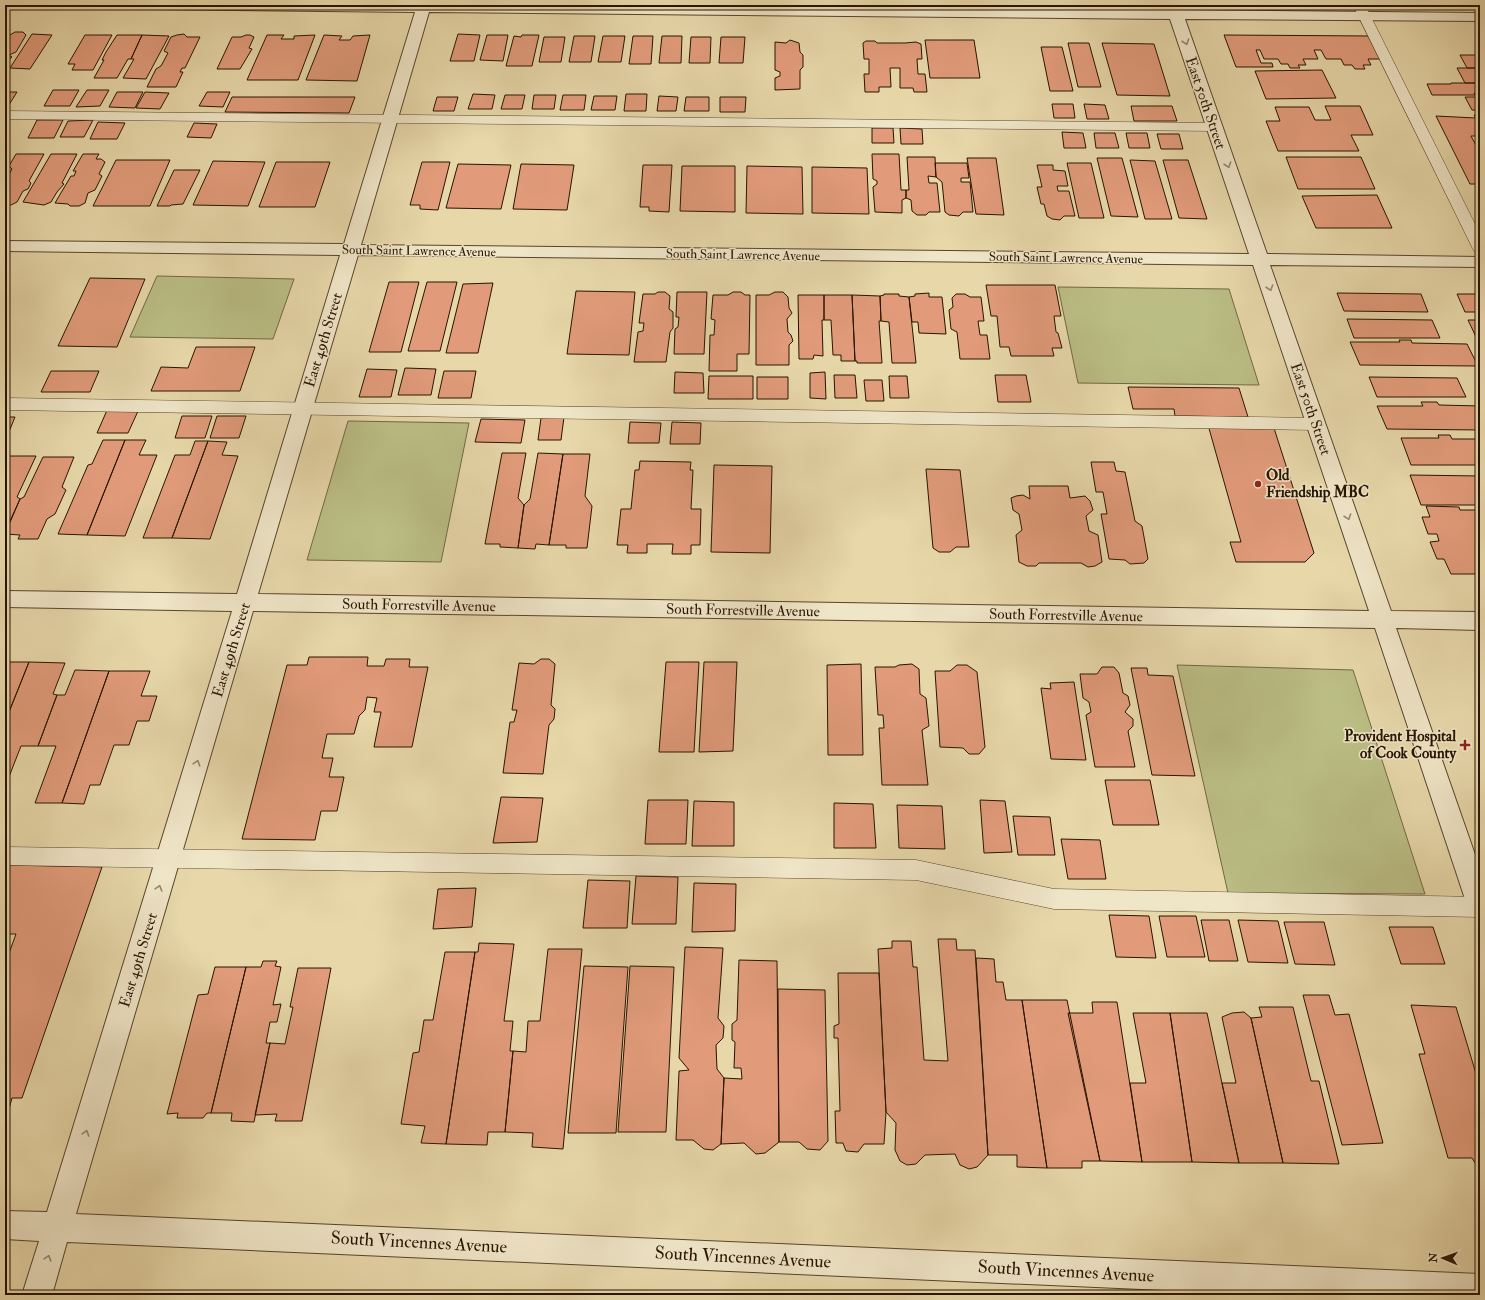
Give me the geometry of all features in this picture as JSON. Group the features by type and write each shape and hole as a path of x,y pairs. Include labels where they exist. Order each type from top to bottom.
{"street":[{"path":"148,5 1362,11 1480,17"},
{"name":"East 49th Street","path":"37,1295 423,6"},
{"name":"East 50th Street","path":"1175,10 1480,906"},
{"name":"South Saint Lawrence Avenue","path":"5,246 1480,262"},
{"name":"South Forrestville Avenue","path":"5,599 1480,621"},
{"name":"South Vincennes Avenue","path":"5,1225 1480,1289"}],"lane":[{"path":"1362,11 1480,248"},
{"path":"5,115 1215,127"},
{"path":"5,404 303,407 1316,424"},
{"path":"5,856 916,870 1054,898 1480,906"}],"green space":[{"path":"157,276 294,279 273,339 130,337"},
{"path":"1058,287 1229,289 1259,385 1078,383"},
{"path":"348,421 469,423 441,562 307,560"},
{"path":"1177,665 1353,670 1425,894 1228,893"}],"building":[{"path":"15,32 23,32 26,35 16,52 9,55 12,57 5,63 5,35 10,35"},
{"path":"32,34 52,35 30,69 10,68"},
{"path":"184,34 187,37 200,37 185,68 182,68 180,72 183,72 176,87 147,87 156,69 161,66 168,53 164,51 171,37"},
{"path":"458,34 480,35 474,61 450,61"},
{"path":"85,35 112,35 93,70 72,70 75,64 68,64"},
{"path":"117,35 142,35 131,59 128,59 117,78 94,78 104,60 102,60 106,52"},
{"path":"142,35 169,36 146,79 123,78 134,59 131,59"},
{"path":"246,35 254,37 249,48 252,49 240,69 217,69 232,37 241,37"},
{"path":"267,35 284,35 281,39 294,39 294,36 315,35 298,80 247,80"},
{"path":"324,35 342,36 339,40 350,40 353,36 370,35 357,81 306,80"},
{"path":"487,35 508,35 503,61 480,60"},
{"path":"522,35 539,35 532,66 506,66 514,36 521,37"},
{"path":"1224,35 1371,36 1383,59 1368,59 1371,65 1363,65 1365,69 1355,69 1352,65 1344,65 1341,59 1326,59 1321,50 1314,50 1318,59 1303,59 1306,65 1298,65 1300,68 1290,68 1288,64 1281,64 1278,59 1264,59 1260,50 1256,50 1261,63 1272,63 1273,67 1236,67"},
{"path":"574,36 595,36 591,62 569,62"},
{"path":"603,36 625,36 621,62 598,62"},
{"path":"633,36 653,36 651,64 629,64"},
{"path":"662,36 682,36 681,63 659,63"},
{"path":"544,37 565,37 561,62 539,62"},
{"path":"691,37 711,37 710,63 689,63"},
{"path":"721,37 745,37 743,63 719,63"},
{"path":"790,40 799,43 800,52 803,55 803,67 800,70 800,89 775,90 775,78 780,76 780,72 775,70 775,42 786,43"},
{"path":"925,40 974,40 980,78 930,78"},
{"path":"866,41 875,41 877,43 916,42 921,44 922,59 917,59 918,74 925,74 927,92 914,92 913,88 900,88 900,68 890,68 891,87 879,87 879,92 865,92 864,74 869,74 869,59 864,59 863,43"},
{"path":"1068,43 1089,43 1101,87 1078,87"},
{"path":"1102,43 1154,44 1170,96 1117,95"},
{"path":"1041,47 1062,47 1073,91 1050,91"},
{"path":"1460,55 1480,55 1480,68 1467,68"},
{"path":"1457,68 1480,68 1480,83 1465,83"},
{"path":"1322,70 1336,98 1266,99 1255,71"},
{"path":"1480,83 1480,93 1474,93 1475,95 1432,95 1427,84"},
{"path":"53,90 79,90 70,106 44,106"},
{"path":"87,90 109,90 100,106 76,107"},
{"path":"5,92 17,92 7,108 5,108"},
{"path":"117,92 143,92 135,108 109,107"},
{"path":"145,92 169,93 160,109 136,108"},
{"path":"207,92 230,92 223,107 199,106"},
{"path":"473,94 495,95 492,109 468,109"},
{"path":"626,94 647,94 646,111 624,111"},
{"path":"505,95 525,95 522,109 501,109"},
{"path":"534,95 556,95 554,109 532,109"},
{"path":"563,95 586,95 584,110 560,110"},
{"path":"594,96 617,96 615,110 591,110"},
{"path":"659,96 678,97 676,111 657,111"},
{"path":"232,97 355,97 349,113 225,112"},
{"path":"437,97 458,97 454,111 433,111"},
{"path":"686,97 709,97 709,111 684,111"},
{"path":"720,97 746,97 745,112 720,112"},
{"path":"1465,97 1480,97 1480,110 1472,110"},
{"path":"1052,104 1073,104 1075,118 1054,118"},
{"path":"1084,104 1105,105 1109,119 1087,119"},
{"path":"1131,106 1172,106 1177,121 1134,121"},
{"path":"1325,106 1360,106 1373,135 1351,135 1359,151 1278,151 1266,121 1280,121 1275,107 1309,107 1315,120 1331,120"},
{"path":"1474,115 1480,115 1480,138 1471,136 1480,153 1480,184 1470,184 1436,116 1476,118"},
{"path":"37,120 63,120 54,138 28,138"},
{"path":"93,120 84,137 60,137 68,121"},
{"path":"98,122 125,123 117,139 90,139"},
{"path":"194,123 217,124 211,138 187,137"},
{"path":"872,128 893,128 894,143 872,143"},
{"path":"900,128 922,129 923,144 901,144"},
{"path":"1062,132 1083,133 1086,148 1064,148"},
{"path":"1094,133 1115,133 1119,148 1096,148"},
{"path":"1126,133 1147,133 1150,148 1129,148"},
{"path":"1157,134 1179,134 1183,149 1161,149"},
{"path":"16,154 44,154 29,181 31,183 28,189 23,191 17,202 11,205 5,205 5,177 8,176 12,169 9,166"},
{"path":"51,154 77,154 62,183 64,184 51,202 44,205 23,202"},
{"path":"83,154 99,154 96,159 101,159 105,162 99,174 102,176 95,190 88,193 85,203 79,206 55,203 71,176 74,176 76,171 73,171"},
{"path":"872,154 899,154 901,190 906,190 906,198 902,200 902,213 875,212 873,187 877,184 877,181 873,179"},
{"path":"907,157 935,157 936,177 928,176 929,183 937,183 940,212 929,212 926,215 917,215 912,211 911,200 906,198 906,190 909,190"},
{"path":"1286,157 1361,157 1375,189 1298,189"},
{"path":"967,158 996,158 1004,215 976,214"},
{"path":"1097,158 1122,158 1138,217 1111,216"},
{"path":"116,160 170,160 150,206 93,206"},
{"path":"1130,160 1155,161 1172,219 1145,219"},
{"path":"1163,160 1188,160 1207,219 1179,218"},
{"path":"213,161 265,162 248,206 193,205"},
{"path":"276,162 330,162 315,207 259,207"},
{"path":"422,162 450,162 438,210 420,209 420,205 410,205"},
{"path":"935,163 967,163 969,178 961,178 961,182 970,182 973,212 963,212 959,216 949,215 945,212 942,182 936,177"},
{"path":"1067,163 1091,163 1104,218 1079,218"},
{"path":"458,164 511,165 501,209 446,208"},
{"path":"521,164 574,165 567,210 513,209"},
{"path":"643,165 672,165 669,212 649,211 649,207 640,207"},
{"path":"1037,165 1053,165 1053,170 1065,171 1068,186 1057,186 1058,191 1069,191 1075,216 1064,216 1060,220 1052,219 1047,216 1044,204 1041,204 1037,187 1042,187"},
{"path":"682,166 735,166 735,212 680,211"},
{"path":"747,166 802,167 803,214 746,213"},
{"path":"812,167 867,168 869,214 812,213"},
{"path":"174,170 200,170 183,204 157,206"},
{"path":"1377,195 1392,228 1316,228 1302,196"},
{"path":"90,278 145,279 117,347 58,346"},
{"path":"389,282 419,282 401,352 369,352"},
{"path":"427,282 457,282 440,351 408,351"},
{"path":"493,283 478,353 446,353 463,284"},
{"path":"986,285 1055,285 1061,316 1054,316 1056,332 1058,333 1062,348 1052,348 1054,356 1011,356 1009,347 1000,347 997,316 991,316"},
{"path":"576,291 635,292 629,355 567,354"},
{"path":"658,292 665,292 670,296 669,309 673,312 673,328 670,332 666,362 634,362 638,332 643,331 644,323 639,323 643,294 655,294"},
{"path":"677,292 707,292 704,354 674,354 675,329 678,327 679,317 676,317"},
{"path":"733,292 741,292 745,295 750,295 749,354 737,354 737,371 709,371 710,335 714,335 715,320 711,319 713,295 728,295"},
{"path":"775,292 783,292 788,297 789,308 792,313 787,319 788,332 793,341 789,345 789,365 756,365 756,295 769,295"},
{"path":"929,293 929,297 942,297 946,334 919,333 918,322 912,322 909,297 915,296 915,294"},
{"path":"1337,293 1421,294 1428,312 1344,311"},
{"path":"884,294 899,294 899,296 909,297 916,363 892,363 889,322 881,321 880,296"},
{"path":"956,294 965,294 970,297 981,297 984,321 978,321 980,335 987,335 990,359 960,359 957,332 951,329 949,310 953,307 952,298"},
{"path":"1457,294 1480,294 1480,312 1465,312"},
{"path":"798,295 824,295 824,320 822,320 823,356 814,355 813,359 799,359"},
{"path":"824,295 852,295 855,361 841,361 841,355 833,355 831,320 824,320"},
{"path":"852,295 880,296 881,321 879,321 882,363 857,363 857,361 855,361"},
{"path":"1347,319 1432,320 1440,338 1354,338"},
{"path":"1468,320 1480,320 1480,339 1477,339"},
{"path":"1399,340 1411,340 1412,343 1467,344 1478,366 1360,365 1350,342 1400,342"},
{"path":"196,347 255,347 240,391 151,391 161,367 188,368"},
{"path":"405,368 436,369 431,395 398,395"},
{"path":"367,369 397,370 391,397 359,397"},
{"path":"51,371 99,371 90,392 41,392"},
{"path":"444,371 476,371 471,398 438,398"},
{"path":"675,372 703,373 704,393 674,393"},
{"path":"825,372 826,399 810,398 810,373"},
{"path":"834,375 855,375 857,398 835,398"},
{"path":"995,375 1026,375 1031,402 998,402"},
{"path":"709,376 753,376 753,399 708,399"},
{"path":"889,376 907,376 909,398 890,398"},
{"path":"757,377 788,377 788,399 757,399"},
{"path":"1369,377 1457,378 1466,397 1377,397"},
{"path":"864,380 882,380 884,401 866,401"},
{"path":"1128,387 1239,388 1248,417 1175,416 1174,409 1133,409"},
{"path":"1421,402 1437,402 1439,405 1480,406 1480,430 1387,429 1377,406 1423,406"},
{"path":"108,408 139,409 128,433 97,433"},
{"path":"182,416 212,416 205,438 175,438"},
{"path":"217,416 246,416 239,438 210,438"},
{"path":"5,417 15,417 6,439 5,439"},
{"path":"564,417 561,440 538,440 541,418"},
{"path":"481,419 525,420 521,443 475,442"},
{"path":"630,422 661,423 659,443 628,443"},
{"path":"672,422 701,423 700,444 670,444"},
{"name":"Old Friendship MBC","path":"1208,425 1273,425 1314,553 1305,562 1236,562 1230,542 1241,542"},
{"path":"1438,435 1450,435 1452,439 1480,439 1480,465 1411,465 1401,438 1439,438"},
{"path":"103,440 125,440 87,535 58,534 88,465 92,464"},
{"path":"125,440 146,440 139,455 157,455 125,536 87,535"},
{"path":"195,441 208,441 172,538 143,538 175,455 190,455"},
{"path":"208,441 227,442 222,455 238,456 210,539 172,538"},
{"path":"502,453 526,453 518,498 524,505 518,548 500,547 500,544 485,544"},
{"path":"538,453 563,454 549,545 536,544 535,549 518,548 524,505 530,499"},
{"path":"563,454 590,454 585,496 592,506 587,548 566,548 566,545 549,545"},
{"path":"5,456 36,456 17,497 20,499 5,532"},
{"path":"43,457 74,457 62,487 66,490 55,514 47,519 38,539 18,539 20,535 5,534 20,499 24,497"},
{"path":"640,461 691,462 690,470 693,470 691,509 701,509 700,545 691,545 691,554 672,554 673,544 647,544 647,553 627,553 628,545 617,545 621,509 631,509 635,470 639,470"},
{"path":"1091,462 1114,462 1116,471 1125,472 1135,521 1142,526 1148,559 1144,563 1130,564 1125,560 1109,559 1101,514 1107,514 1103,492 1096,492"},
{"path":"714,465 772,466 770,553 711,552"},
{"path":"926,469 960,470 969,547 956,547 950,552 939,552 933,548"},
{"path":"1410,475 1480,476 1480,505 1421,505"},
{"path":"1029,486 1068,486 1070,498 1085,496 1090,501 1093,510 1086,516 1089,531 1098,535 1102,562 1095,566 1088,567 1081,563 1039,563 1036,566 1027,566 1019,562 1016,535 1022,530 1019,514 1013,510 1011,498 1023,495 1030,499"},
{"path":"1426,506 1459,507 1460,510 1478,510 1480,515 1480,529 1478,529 1480,534 1480,574 1451,574 1444,559 1437,559 1430,542 1439,541 1437,534 1428,534 1422,517 1430,517"},
{"path":"309,657 368,657 367,666 384,666 386,659 410,659 409,667 428,667 412,747 374,747 381,712 374,712 377,698 367,697 365,710 359,716 354,734 327,734 322,758 333,758 329,777 344,777 337,811 321,811 315,840 242,839 287,665 307,665"},
{"path":"541,659 549,659 555,664 551,705 555,709 554,719 549,725 543,774 503,773 510,722 514,722 517,710 512,710 519,663 534,664"},
{"path":"5,662 29,662 5,722"},
{"path":"29,662 65,663 53,694 57,695 38,746 21,746 5,787 5,722"},
{"path":"666,662 699,662 694,752 659,752"},
{"path":"704,662 737,662 733,751 699,752"},
{"path":"861,664 863,755 828,755 827,665"},
{"path":"912,664 919,669 920,694 926,698 929,726 922,730 928,785 882,785 879,728 884,728 883,715 878,715 875,667 895,667 899,665"},
{"path":"957,665 967,665 977,672 985,747 979,754 969,754 963,748 940,747 935,671 950,671"},
{"path":"1102,667 1114,667 1119,673 1123,693 1128,696 1130,705 1125,712 1133,719 1133,726 1128,731 1135,767 1095,767 1086,715 1091,712 1089,702 1083,698 1080,674 1097,674"},
{"path":"1131,668 1147,668 1148,675 1173,676 1195,776 1152,775"},
{"path":"75,670 109,671 62,803 35,803 56,746 38,746 57,695 65,695"},
{"path":"109,671 150,671 141,696 157,696 149,721 137,721 129,745 114,745 100,785 90,785 84,804 62,803"},
{"path":"1074,682 1086,760 1051,759 1041,688 1051,689 1050,683"},
{"path":"1105,780 1150,780 1159,825 1113,825"},
{"path":"501,797 543,798 537,842 493,843"},
{"path":"648,800 688,800 686,844 645,844"},
{"path":"980,800 1005,801 1012,852 984,853"},
{"path":"694,801 734,802 734,846 692,846"},
{"path":"834,803 873,804 876,848 834,848"},
{"path":"897,805 942,806 945,849 899,848"},
{"path":"1013,816 1050,817 1055,855 1018,855"},
{"path":"1061,839 1100,840 1106,879 1068,879"},
{"path":"5,865 102,867 22,1098 12,1098 9,1109 5,1109 5,964 16,934 5,934"},
{"path":"636,876 678,877 676,924 632,924"},
{"path":"588,880 630,881 627,928 583,928"},
{"path":"694,883 736,884 735,931 692,932"},
{"path":"476,888 472,927 433,929 438,889"},
{"path":"1109,915 1149,916 1156,958 1116,957"},
{"path":"1159,916 1196,916 1205,957 1167,957"},
{"path":"1201,920 1229,920 1238,961 1209,961"},
{"path":"1238,920 1278,921 1288,963 1248,962"},
{"path":"1284,922 1324,922 1335,965 1295,964"},
{"path":"1389,927 1433,927 1445,964 1401,964"},
{"path":"938,939 956,939 957,950 975,950 988,1155 977,1167 969,1169 960,1165 955,1154 925,1155 916,1164 907,1165 900,1161 895,1150 896,1123 886,1112 878,949 892,948 892,941 911,941 913,967 917,967 924,1060 948,1061"},
{"path":"479,943 514,944 504,1021 513,1021 510,1051 513,1051 505,1132 488,1132 487,1145 446,1144 475,952 478,952"},
{"path":"685,947 723,948 718,1018 724,1026 723,1038 716,1045 717,1069 724,1078 721,1144 713,1150 704,1149 693,1140 676,1140 679,1071 689,1070 679,1058"},
{"path":"548,949 582,949 563,1149 532,1147 533,1133 505,1132 513,1051 526,1052 528,1021 540,1021"},
{"path":"445,952 475,952 446,1144 421,1143 425,1126 401,1124 413,1053 419,1052 424,1020 433,1020"},
{"path":"976,958 994,959 996,982 1003,982 1006,1000 1022,1000 1047,1168 1017,1167 1017,1155 988,1155"},
{"path":"739,960 777,961 779,1142 765,1153 756,1154 744,1143 721,1144 724,1078 742,1079 741,1068 734,1068 735,1042 732,1040 732,1024 737,1020"},
{"path":"263,961 277,961 275,966 281,967 273,1005 281,1004 277,1022 270,1022 266,1043 270,1043 254,1122 231,1121 232,1113 211,1113 246,967 261,967"},
{"path":"584,966 628,967 616,1133 568,1133"},
{"path":"630,966 674,967 666,1132 618,1132"},
{"path":"215,967 246,967 211,1113 207,1113 203,1118 177,1118 178,1113 167,1114 198,995 208,994"},
{"path":"298,968 331,968 302,1121 275,1121 277,1114 255,1115 270,1043 285,1044 293,1007 290,1007"},
{"path":"838,973 879,973 886,1112 884,1144 864,1144 858,1152 846,1151 843,1143 836,1143 835,1111 840,1111 838,1038 834,1038 834,1026 839,1024"},
{"path":"778,989 825,990 828,1141 820,1150 807,1149 799,1142 779,1142"},
{"path":"1303,995 1329,995 1335,1015 1349,1014 1383,1143 1342,1145"},
{"path":"1022,1000 1067,1000 1100,1161 1082,1161 1082,1168 1047,1168"},
{"path":"1092,1002 1117,1002 1142,1162 1100,1161 1068,1013 1093,1013"},
{"path":"1411,1005 1456,1007 1480,1087 1480,1167 1477,1166 1472,1158 1448,1158 1419,1054 1425,1054"},
{"path":"1259,1007 1293,1007 1311,1081 1319,1081 1339,1164 1283,1163 1251,1018 1262,1017"},
{"path":"1244,1012 1251,1018 1283,1163 1239,1163 1222,1083 1236,1083 1222,1017 1232,1013"},
{"path":"1133,1013 1170,1013 1192,1162 1142,1162 1130,1083 1146,1083"},
{"path":"1170,1013 1207,1013 1239,1163 1192,1162"}],"place":[{"name":"Old Friendship MBC","path":"1258,484"},
{"name":"Provident Hospital of Cook County","path":"1465,745"}]}
